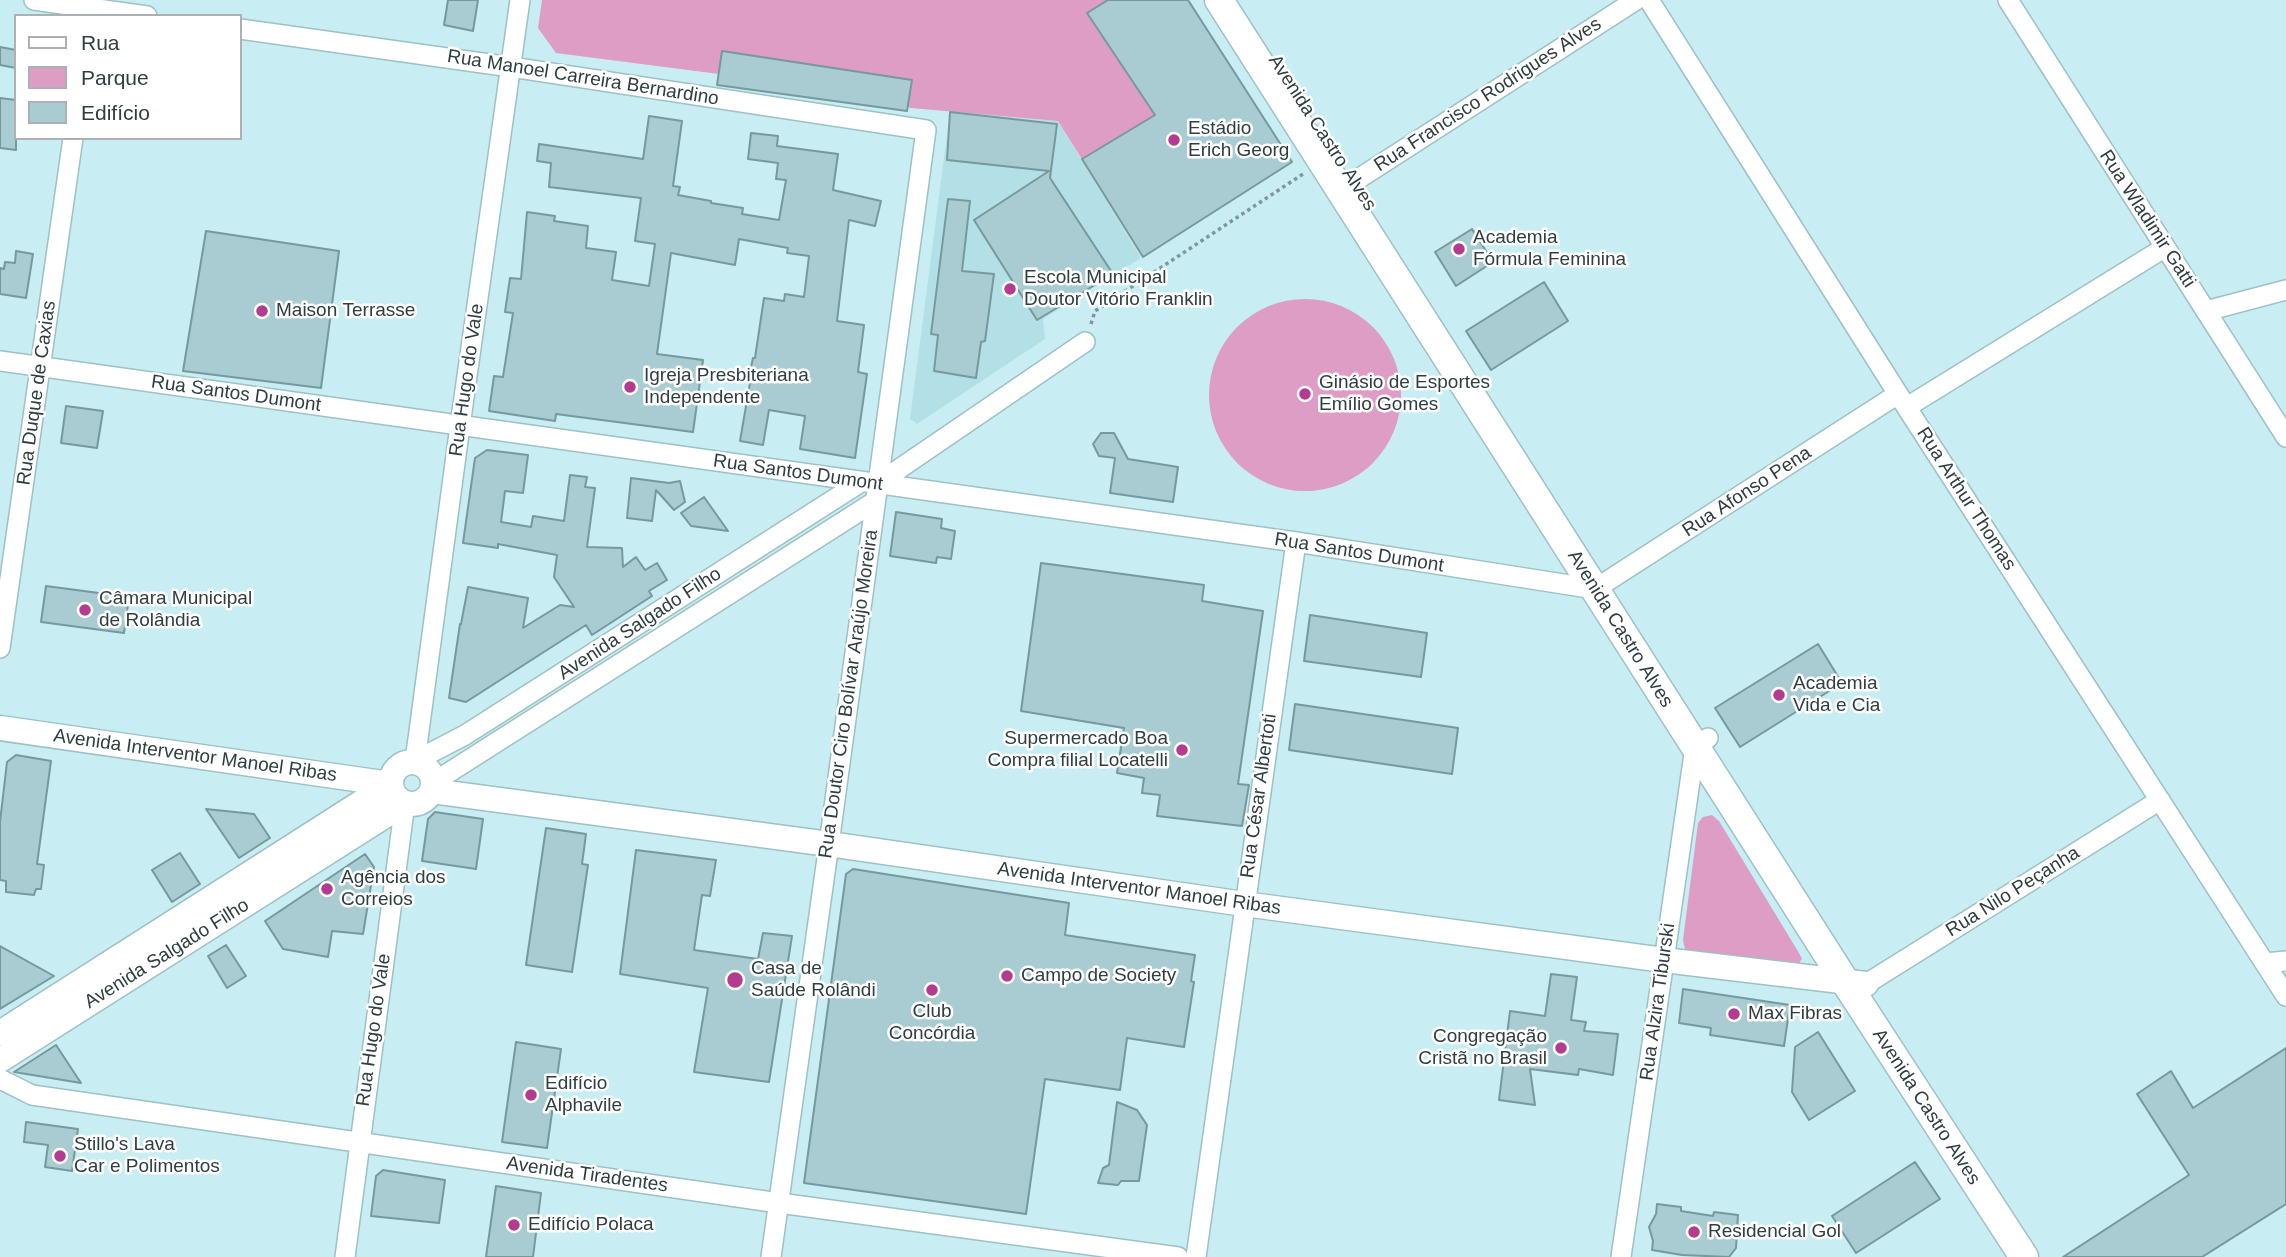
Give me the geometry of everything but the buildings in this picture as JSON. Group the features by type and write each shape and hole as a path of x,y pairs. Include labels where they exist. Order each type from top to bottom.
{"main road":[{"name":"Avenida Castro Alves","path":"1227,1 1322,162 1347,186"},
{"name":"Avenida Castro Alves","path":"1227,1 1955,1137 2040,1257"},
{"name":"Avenida Castro Alves","path":"1955,1137 2024,1257"}],"street":[{"path":"34,0 133,14"},
{"name":"Rua Hugo do Vale","path":"415,761 520,0"},
{"name":"Rua Francisco Rodrigues Alves","path":"1347,186 1636,0"},
{"name":"Rua Arthur Thomas","path":"1649,0 1902,400 2286,996"},
{"name":"Rua Wladimir Gatti","path":"2008,0 2286,437"},
{"name":"Rua Manoel Carreira Bernardino","path":"242,29 926,130"},
{"name":"Rua Doutor Ciro Bolívar Araújo Moreira","path":"771,1257 829,844 871,489 926,130"},
{"name":"Rua Duque de Caxias","path":"0,648 74,140"},
{"name":"Rua Afonso Pena","path":"1602,585 1902,400 2164,248"},
{"path":"2206,311 2286,290"},
{"name":"Avenida Salgado Filho","path":"433,786 623,661 1085,342"},
{"name":"Rua Santos Dumont","path":"0,360 460,425 871,489 1296,542 1602,585"},
{"name":"Avenida Salgado Filho","path":"415,761 465,735 612,643 871,489"},
{"name":"Rua César Albertoti","path":"1196,1257 1296,542"},
{"path":"612,643 623,661"},
{"name":"Avenida Interventor Manoel Ribas","path":"0,728 398,794"},
{"name":"Rua Alzira Tiburski","path":"1621,1257 1664,960 1702,742"},
{"path":"415,761 426,766 433,776 433,786 430,796 421,803 398,794 395,770 404,763 415,761"},
{"name":"Avenida Interventor Manoel Ribas","path":"433,786 1244,904 1856,984"},
{"name":"Rua Hugo do Vale","path":"345,1257 398,794"},
{"name":"Avenida Salgado Filho","path":"0,1033 398,794"},
{"name":"Avenida Salgado Filho","path":"0,1060 398,794"},
{"name":"Rua Nilo Peçanha","path":"1856,984 2160,800"},
{"path":"2265,963 2286,961"},
{"name":"Avenida Tiradentes","path":"0,1079 32,1095 779,1203 1178,1257"}],"path":[{"path":"1085,342 1095,311 1322,162"}],"shaded area":[{"name":"Escola Municipal Doutor Vitório Franklin","path":"950,112 1058,121 1141,258 1043,319 1045,339 917,424 910,419"}],"green space":[{"name":"Estádio Erich Georg","path":"542,0 1188,0 1292,162 1143,257 1058,121 911,108 719,74 556,53 538,28"},
{"name":"Ginásio de Esportes Emílio Gomes","path":"1305,299 1342,306 1373,327 1394,358 1401,395 1394,432 1373,463 1342,484 1305,491 1268,484 1237,463 1216,432 1209,395 1216,358 1237,327 1268,306"},
{"path":"1712,815 1719,821 1799,953 1802,959 1798,964 1693,954 1685,949 1683,940 1698,823 1703,817"}],"place":[{"name":"Estádio Erich Georg","path":"1174,140"},
{"name":"Academia Fórmula Feminina","path":"1459,249"},
{"name":"Escola Municipal Doutor Vitório Franklin","path":"1010,289"},
{"name":"Maison Terrasse","path":"262,311"},
{"name":"Igreja Presbiteriana Independente","path":"630,387"},
{"name":"Ginásio de Esportes Emílio Gomes","path":"1305,394"},
{"name":"Câmara Municipal de Rolândia","path":"85,610"},
{"name":"Academia Vida e Cia","path":"1779,695"},
{"name":"Supermercado Boa Compra filial Locatelli","path":"1182,750"},
{"name":"Agência dos Correios","path":"327,889"},
{"name":"Campo de Society","path":"1007,976"},
{"name":"Casa de Saúde Rolândi","path":"735,980"},
{"name":"Club Concórdia","path":"932,990"},
{"name":"Max Fibras","path":"1734,1014"},
{"name":"Congregação Cristã no Brasil","path":"1561,1048"},
{"name":"Edifício Alphavile","path":"531,1095"},
{"name":"Stillo's Lava Car e Polimentos","path":"60,1156"},
{"name":"Edifício Polaca","path":"514,1225"},
{"name":"Residencial Gol","path":"1694,1232"}]}
